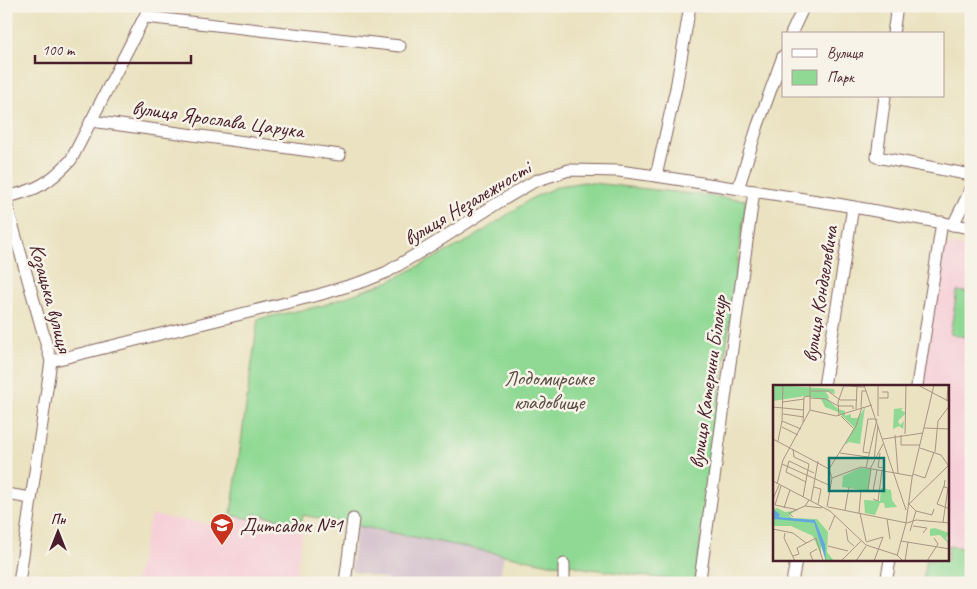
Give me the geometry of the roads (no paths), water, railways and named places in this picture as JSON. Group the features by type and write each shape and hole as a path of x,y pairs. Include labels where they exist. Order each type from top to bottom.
{"street":[{"path":"656,176 676,88 690,6"},
{"path":"793,29 795,6"},
{"path":"793,29 804,6"},
{"path":"893,32 897,6"},
{"path":"6,197 22,194 42,186 56,176 71,160 147,12 400,46"},
{"path":"738,188 782,59"},
{"path":"885,98 877,157 971,175"},
{"name":"вулиця Ярослава Царука","path":"91,121 340,154"},
{"name":"вулиця Незалежності","path":"51,361 318,295 366,281 387,272 535,181 569,170 620,171 656,176 854,207 971,228"},
{"path":"917,385 947,224 971,189"},
{"name":"вулиця Катерини Білокур","path":"700,579 754,191"},
{"name":"Козацька вулиця","path":"6,202 51,361 19,583"},
{"name":"вулиця Кондзелевича","path":"824,385 854,207"},
{"path":"6,494 31,498"},
{"path":"345,583 353,519"},
{"path":"792,583 796,562"},
{"path":"886,583 890,562"},
{"path":"564,564 564,583"}],"place":[{"name":"Дитсадок №1","path":"222,546"}],"park label":[{"name":"Лодомирське кладовище","path":"549,390"}]}
